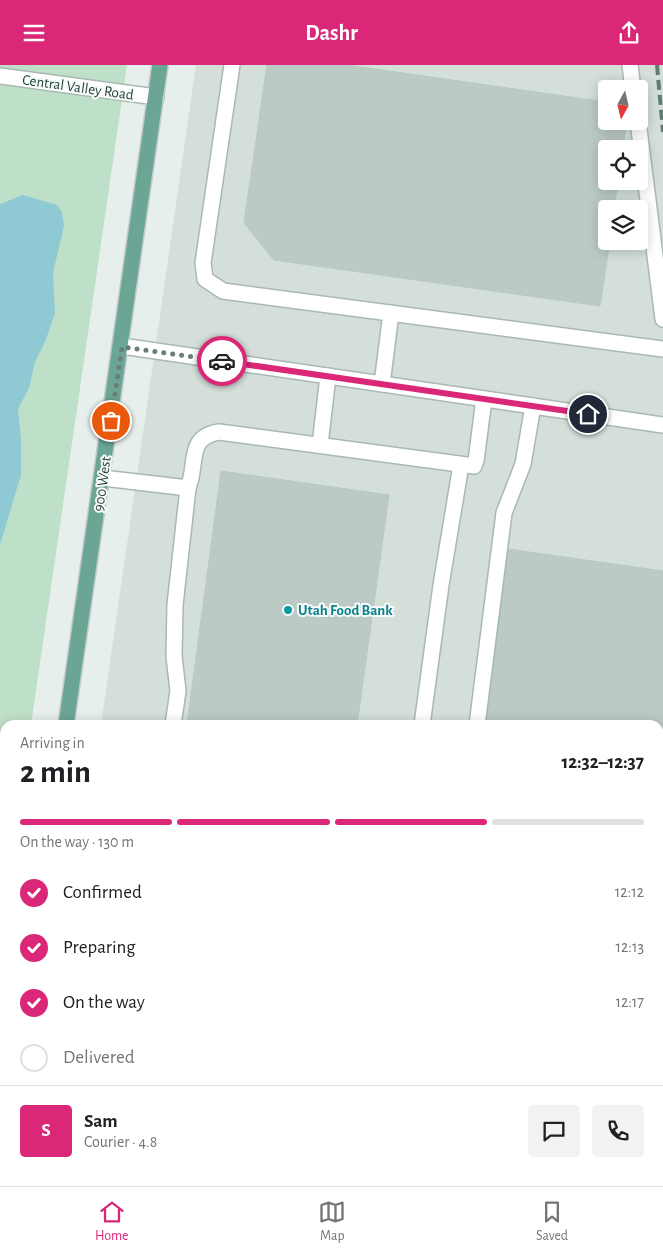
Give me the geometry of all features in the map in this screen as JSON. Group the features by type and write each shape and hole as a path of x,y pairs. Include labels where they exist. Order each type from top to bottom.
{"main road":[{"name":"900 West","path":"71,720 160,65"}],"street":[{"path":"232,65 203,263 205,279 223,291 663,349"},
{"path":"630,65 632,80"},
{"name":"Central Valley Road","path":"0,76 156,97"},
{"path":"639,130 663,319"},
{"path":"382,384 391,313"},
{"path":"122,347 663,425"},
{"path":"320,445 328,377"},
{"path":"174,720 178,691 174,652 175,605 188,488 197,445 203,437 219,432 474,466 484,399"},
{"path":"478,720 504,513 523,464 532,406"},
{"path":"423,720 441,585 461,465"},
{"path":"103,478 188,488"}],"shaded area":[{"path":"196,65 663,65 663,720 102,720"}],"green space":[{"path":"0,65 127,65 32,720 0,720"}],"water":[{"path":"23,195 57,205 62,212 64,226 53,273 55,313 45,342 35,362 29,388 18,409 21,439 21,475 0,545 0,204"}],"building":[{"path":"267,65 347,65 598,101 598,130 626,130 624,140 598,140 598,190 617,190 615,200 598,200 598,250 609,250 600,306 274,260 244,223"},
{"name":"Utah Food Bank","path":"221,471 389,495 358,720 188,720"},
{"path":"508,549 663,571 663,720 487,720"}],"railway":[{"path":"657,65 663,132"}],"way so far":[{"path":"111,421 122,347 222,361"}],"place":[{"name":"Utah Food Bank","path":"288,610"}],"route":[{"path":"222,361 588,414"}]}
